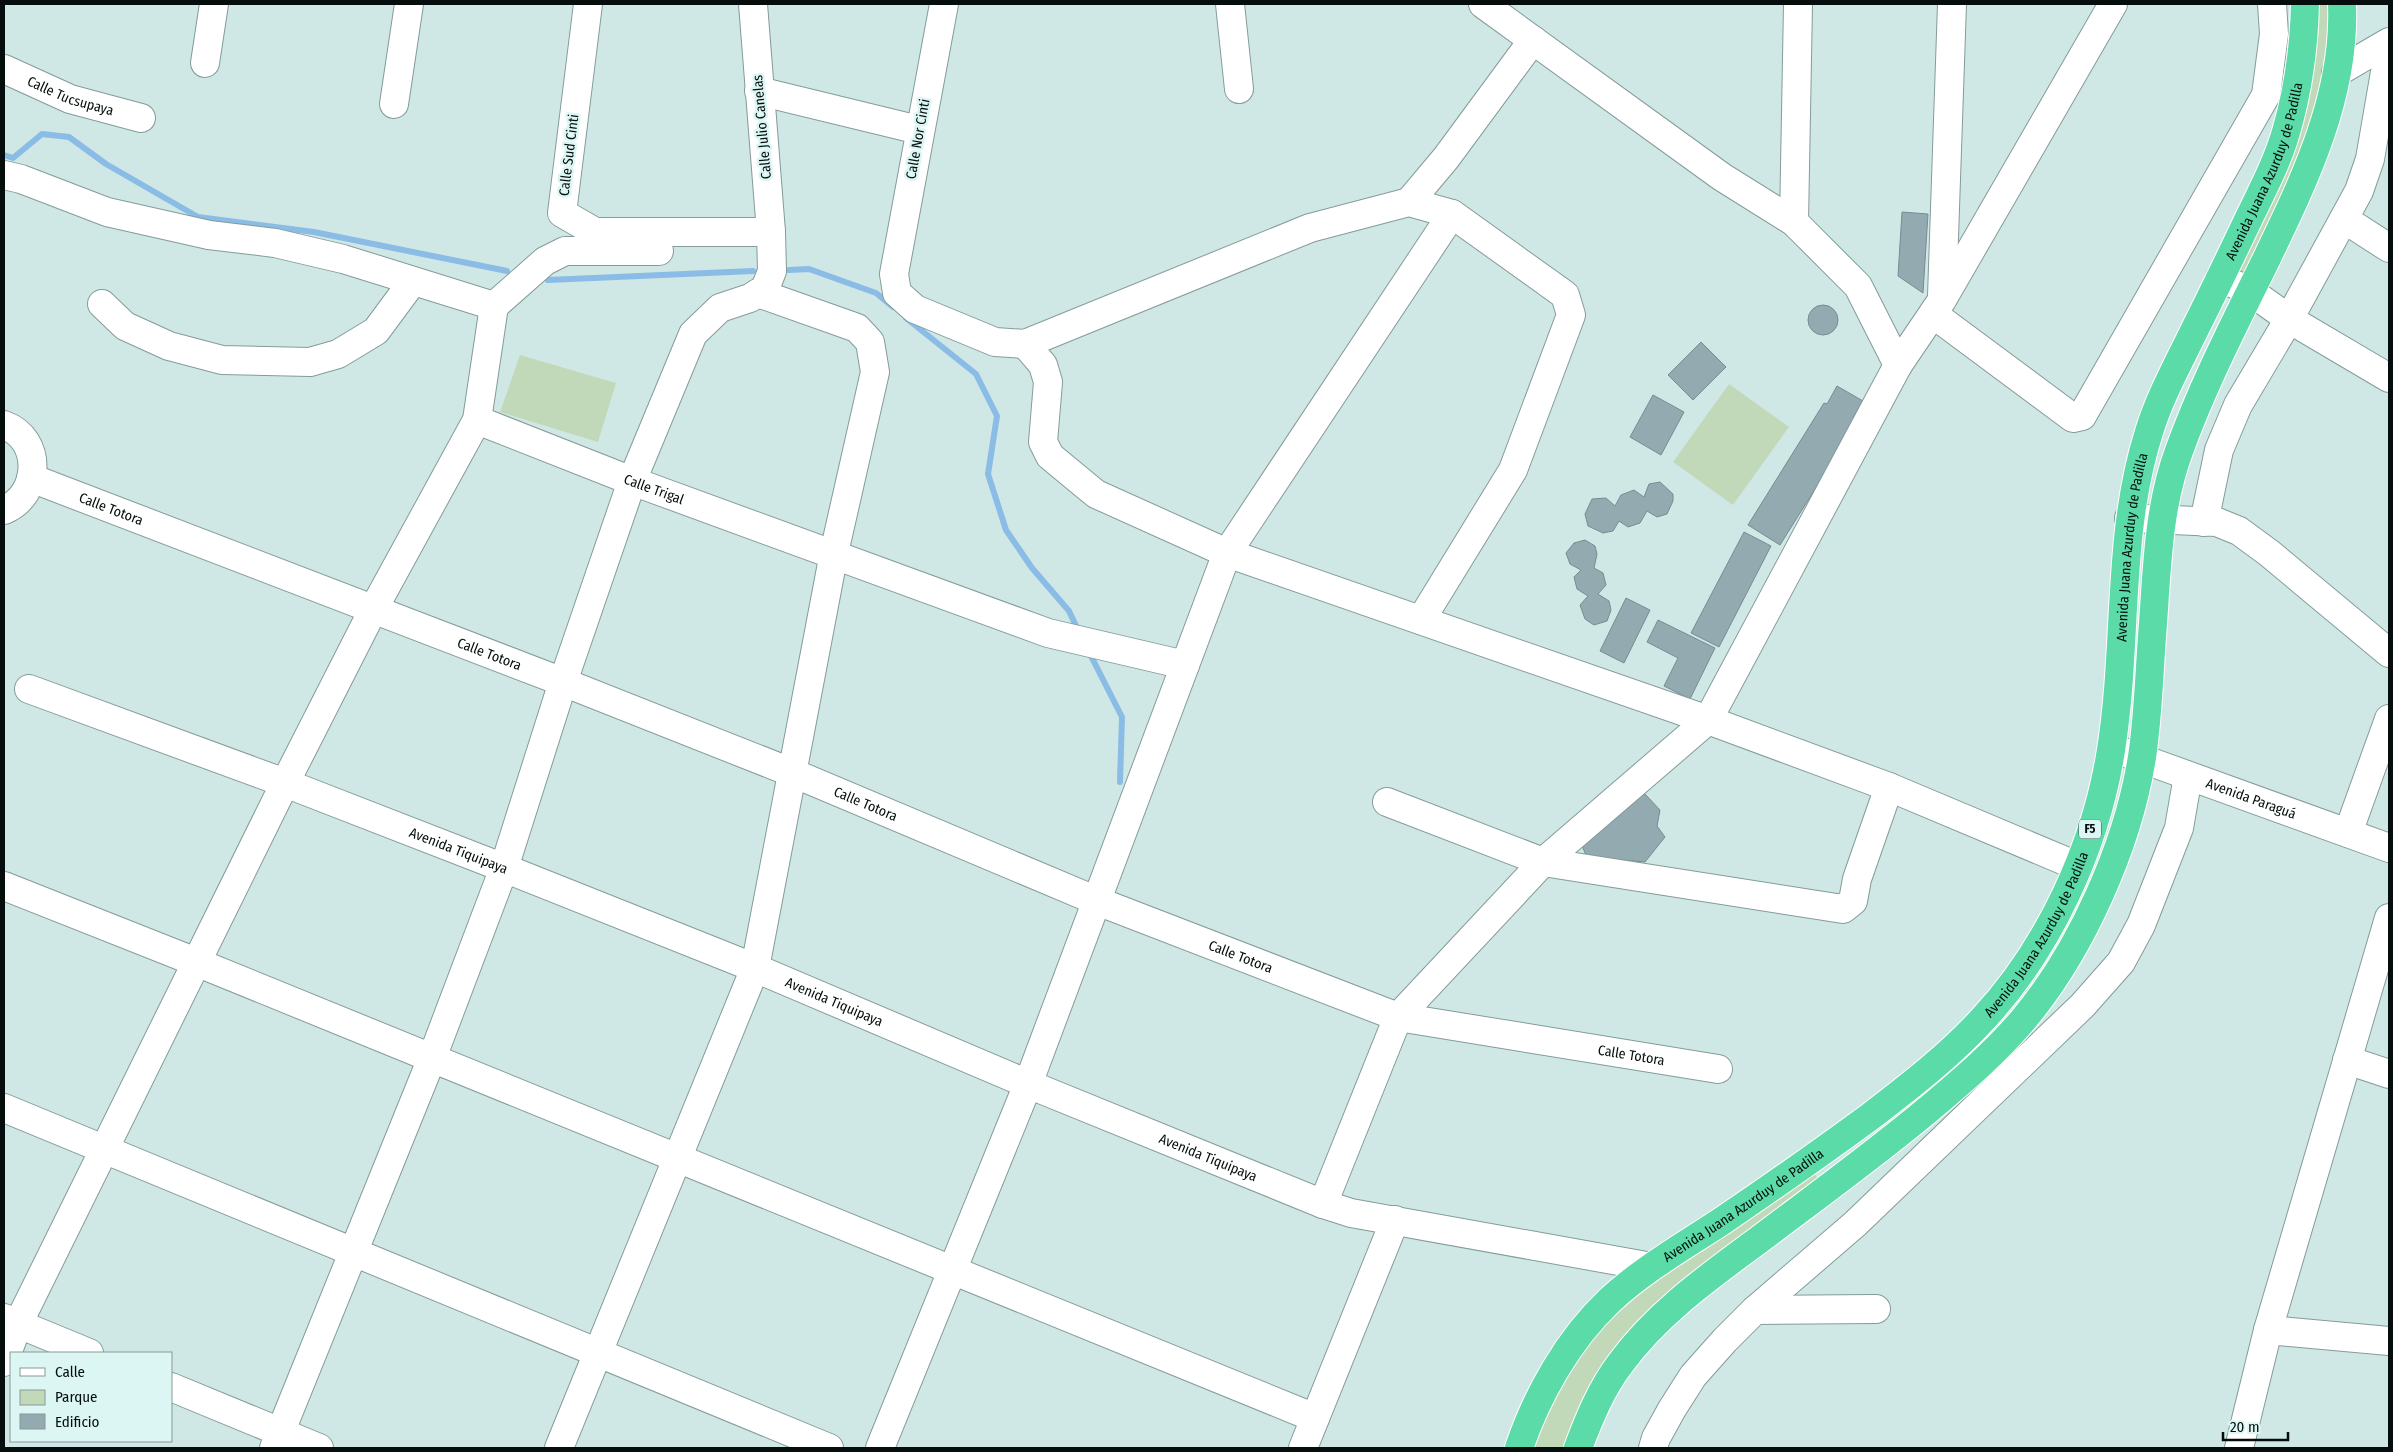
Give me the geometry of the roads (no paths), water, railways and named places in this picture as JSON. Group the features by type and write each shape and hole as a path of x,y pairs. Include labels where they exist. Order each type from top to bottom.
{"highway":[{"name":"Avenida Juana Azurduy de Padilla","path":"1520,1448 1546,1387 1577,1337 1609,1301 1652,1267 1768,1189 1851,1130 1950,1054 2014,984 2048,931 2078,866 2095,818 2112,748 2129,518 2138,467 2151,426 2173,374 2270,174 2286,133 2299,70 2305,4"},
{"name":"Avenida Juana Azurduy de Padilla","path":"1578,1448 1602,1391 1620,1363 1649,1329 1693,1288 1883,1148 1998,1049 2027,1015 2060,970 2089,918 2113,861 2141,759 2166,491 2178,453 2205,385 2302,186 2324,126 2336,73 2342,4"}],"street":[{"path":"205,63 214,4"},
{"path":"394,104 408,4"},
{"name":"Calle Sud Cinti","path":"588,4 562,213 596,232 771,242"},
{"name":"Calle Julio Canelas","path":"753,4 772,271 765,289 758,293"},
{"name":"Calle Nor Cinti","path":"944,4 894,274 897,293 915,310 995,342 1026,344"},
{"path":"1230,4 1239,89"},
{"path":"1483,4 1722,177 1794,222 1858,286 1898,365"},
{"path":"1794,222 1798,4"},
{"path":"1937,307 1952,4"},
{"path":"1323,1204 1398,1017 1543,862 1708,720 1898,365 1937,307 2113,4"},
{"path":"1937,307 2073,418 2082,416 2266,95 2274,34 2272,4"},
{"path":"1409,202 1446,158 1533,40"},
{"path":"2336,73 2389,42"},
{"path":"2204,522 2219,450 2238,405 2289,319 2359,191 2384,112 2389,49"},
{"name":"Calle Tucsupaya","path":"4,68 70,99 141,118"},
{"path":"759,91 920,130"},
{"path":"4,175 21,179 107,212 209,235 275,243 344,259 494,306"},
{"path":"1421,620 1514,470 1571,315 1565,295 1452,214 1409,202 1310,228 1026,344 1043,364 1048,382 1043,442 1050,456 1096,494 1227,553 1708,720 1889,787 2078,866"},
{"path":"880,1448 1028,1084 1227,553 1452,214"},
{"path":"2344,219 2389,248"},
{"path":"4,1362 11,1321 104,1148 373,610 477,420 494,306 545,261 565,251 771,242"},
{"path":"2220,278 2250,291 2289,319 2389,378"},
{"path":"102,304 126,326 169,346 222,360 310,362 338,354 376,331 413,281"},
{"path":"277,1440 352,1251 432,1058 504,868 563,682 632,480 692,334 720,308 758,293 857,328 870,342 875,372 834,553 755,968 559,1448"},
{"name":"Calle Trigal","path":"477,420 632,480 1048,633 1185,665"},
{"path":"4,425 19,434 28,446 33,460 28,489 18,501 4,510"},
{"name":"Calle Totora","path":"31,478 563,682 793,773 1097,901 1398,1017 1718,1069"},
{"path":"2129,518 2217,522 2239,531 2269,553 2389,653"},
{"name":"Avenida Tiquipaya","path":"29,689 285,783 504,868 755,968 1028,1084 1323,1204 1352,1213 1652,1267"},
{"path":"2348,833 2389,719"},
{"name":"Avenida Paraguá","path":"2112,748 2389,848"},
{"path":"1653,1448 1660,1430 1693,1376 1755,1310 1869,1210 2083,1005 2120,962 2141,926 2178,828 2188,776"},
{"path":"1387,802 1543,862 1843,909 1853,901 1857,879 1889,787"},
{"path":"4,886 196,962 1315,1418"},
{"path":"2239,1448 2268,1330 2389,918"},
{"path":"2347,1060 2389,1074"},
{"path":"4,1108 829,1448"},
{"path":"1302,1448 1396,1220"},
{"path":"1755,1310 1876,1309"},
{"path":"11,1321 87,1352"},
{"path":"2268,1330 2389,1342"},
{"path":"172,1388 277,1440 319,1448"}],"waterway":[{"path":"4,155 13,158 42,134 69,137 106,164 198,217 314,232 507,271"},
{"path":"789,270 809,269 876,293 893,307"},
{"path":"548,280 753,271"},
{"path":"906,318 976,374 997,416 988,474 1006,530 1032,568 1069,611 1079,632"},
{"path":"1088,650 1122,717 1120,782"}]}
